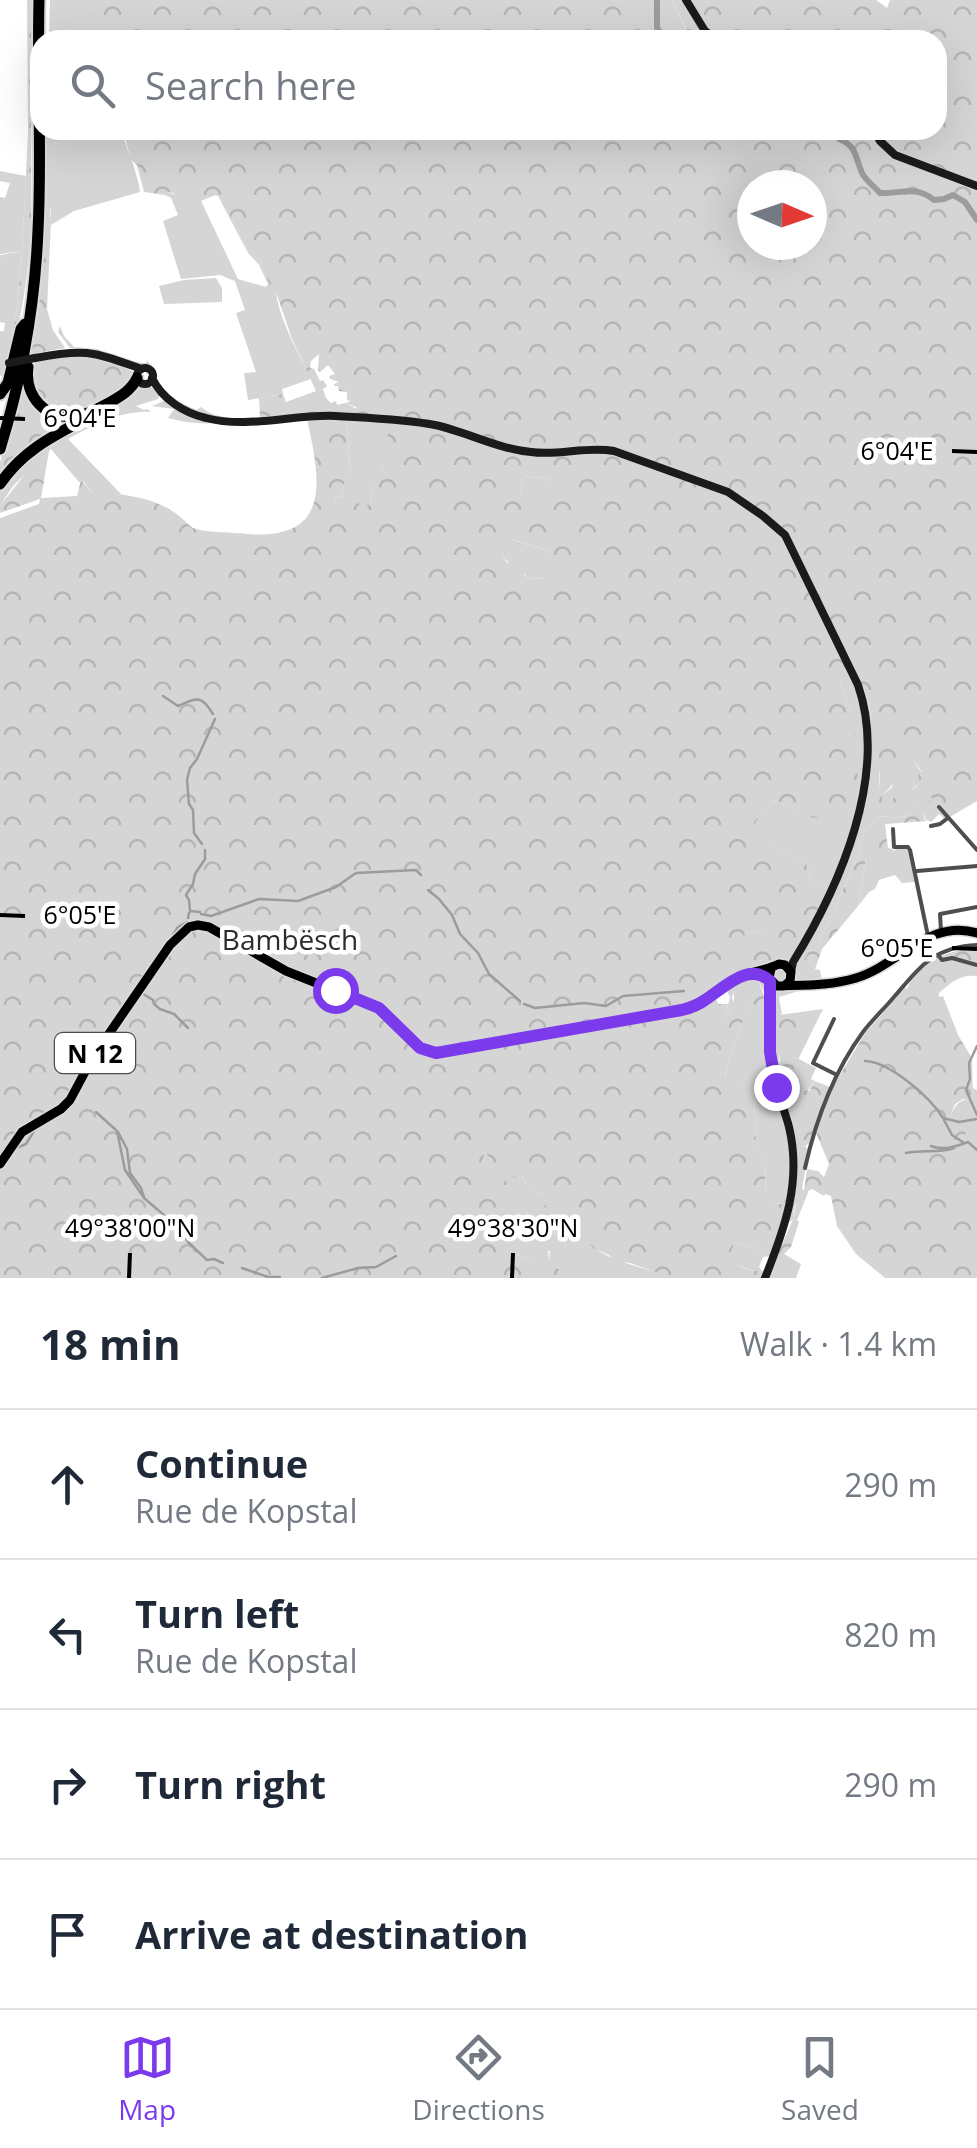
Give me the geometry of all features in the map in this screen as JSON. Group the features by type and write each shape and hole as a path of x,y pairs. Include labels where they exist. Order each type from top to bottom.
{"highway":[{"path":"37,0 37,30"},
{"path":"37,0 37,30"},
{"path":"0,435 26,324 33,259 36,140"},
{"path":"0,449 19,377 32,304 40,204 39,140"},
{"path":"32,304 26,376 39,405 49,412 69,417 91,412 119,398 143,378"},
{"path":"0,394 8,383 26,324"},
{"path":"0,484 14,465 42,442 121,400 143,378"}],"main road":[{"path":"686,0 705,30"},
{"path":"879,140 895,155 977,186"},
{"path":"4,364 62,352 107,355 128,364 189,412 219,420 339,416 436,426 526,452 614,451 728,492 778,528 791,544 852,670 862,696 869,736 865,782 834,888 793,962 790,982 776,977"},
{"name":"N 12","path":"0,1164 22,1132 70,1100 92,1057 162,956 180,933 194,926 209,927 296,976 366,1002 390,1018 420,1048 436,1053 682,1010 749,974 825,985 869,974 940,931 977,933"},
{"path":"764,1278 790,1207 794,1168 789,1127 772,1070 770,1016 776,977 804,943"},
{"path":"776,977 788,967 805,985"}],"street":[{"path":"939,807 977,850"},
{"path":"931,826 948,818"},
{"path":"893,829 894,847 910,849 928,936"},
{"path":"915,872 977,866"},
{"path":"940,931 940,914 977,907"},
{"path":"805,1168 818,1118 837,1075 870,1024 917,968 938,955 977,945"},
{"path":"938,955 942,960 952,958 977,966"},
{"path":"834,1019 813,1060 837,1075"}],"green space":[{"path":"27,0 32,0 31,232 24,296 10,359 7,358 22,256 0,255 22,251 28,133"},
{"path":"50,0 92,0 102,30 49,30"},
{"path":"92,0 657,0 658,30 101,30"},
{"path":"657,0 672,0 686,30 660,30"},
{"name":"Bambësch","path":"672,0 876,0 887,8 890,0 977,0 977,801 948,818 920,783 921,771 913,759 909,764 904,762 900,776 876,808 880,772 870,710 864,690 850,671 849,677 840,682 853,714 859,795 850,825 805,816 773,801 762,811 749,834 807,865 812,882 830,887 809,932 793,951 769,964 762,960 743,964 744,949 765,929 745,932 738,955 726,974 687,1009 728,1004 724,1022 734,1002 734,983 750,977 758,980 766,1001 749,1007 725,1075 737,1084 749,1075 756,1145 766,1159 765,1195 770,1195 771,1203 783,1204 790,1194 772,1253 735,1242 729,1257 745,1268 763,1271 762,1278 661,1278 661,1274 630,1263 613,1261 573,1229 573,1222 566,1218 562,1221 568,1230 560,1236 566,1244 556,1255 549,1247 549,1239 556,1235 554,1231 534,1231 543,1218 555,1225 559,1217 547,1215 544,1206 552,1199 541,1192 536,1200 521,1175 516,1178 501,1172 485,1152 482,1163 519,1191 514,1229 498,1250 535,1260 536,1256 547,1258 548,1250 550,1264 573,1278 0,1278 0,518 39,504 40,499 0,513 0,506 36,460 49,451 41,498 77,496 81,480 93,493 157,503 193,528 205,531 276,533 296,527 308,515 315,499 315,459 306,415 260,417 259,398 283,394 286,402 316,391 275,289 260,263 249,253 219,194 191,205 175,199 174,193 144,192 137,165 131,160 126,140 947,140 947,30 686,30","holes":["319,354 318,370 328,365 335,374 330,379 339,382 334,386 347,392 347,400 351,401 345,403 356,407 361,418 380,420 379,436 388,433 382,474 375,477 370,505 335,500 342,496 345,476 351,471 345,417 351,410 339,406 332,409 323,402 323,389 327,386 310,368","523,476 550,479 547,502 534,511 519,499","511,539 551,552 545,579 524,575 519,557 517,567 502,557"]},
{"path":"43,140 124,140 140,192 74,211 51,225 43,183"},
{"path":"0,171 26,176 22,251 0,254 0,197 5,198 10,183 0,181"},
{"path":"48,179 51,220 47,309 53,330 65,348 31,357 41,266 43,183"},
{"path":"167,192 197,201 219,193 249,253 260,263 276,289 284,323 311,379 282,389 283,394 248,400 244,373 256,372 236,313 245,310 235,281 220,275 181,279 163,221 178,215 171,198 165,195","holes":["218,196 248,253 259,265 266,287 238,279 201,201"]},
{"path":"22,255 10,359 3,377 0,331 4,331 5,323 0,322 0,258"},
{"path":"216,278 222,288 222,302 164,304 159,286"},
{"path":"60,326 74,347 97,349 137,362 147,360 163,388 192,408 201,407 229,418 260,417 204,423 168,418 174,409 152,406 164,401 166,397 160,392 158,399 136,406 151,412 118,416 68,439 122,495 93,493 51,449 13,486 0,506 0,489 8,475 38,448 131,395 140,386 158,390 149,368 95,351 70,348 58,332"},
{"path":"72,355 126,368 134,372 132,384 91,410 62,415 36,399 29,368 34,368 35,362"},
{"path":"22,391 68,423 0,480 0,462"},
{"path":"326,398 380,420 389,432 382,474 375,478 370,505 335,501 342,496 345,475 351,471 345,417 351,411 331,409 322,402"},
{"path":"523,476 550,479 548,502 534,512 519,499"},
{"path":"510,539 551,552 546,579 529,578 502,557"},
{"path":"850,671 862,685 868,701 879,767 879,808 902,761 913,759 948,818 939,814 931,822 925,819 924,812 936,811 921,808 908,794 917,785 906,779 908,807 911,815 881,816 865,830 858,855 819,938 820,944 814,951 809,950 817,979 821,976 823,982 779,997 779,1061 790,1076 797,1058 816,1068 811,1079 815,1081 800,1101 808,1111 806,1129 800,1129 803,1147 810,1141 815,1126 811,1142 805,1146 809,1151 804,1191 790,1222 785,1218 788,1194 784,1204 771,1203 765,1196 766,1159 756,1145 754,1095 748,1076 737,1084 725,1076 749,1007 766,1001 758,980 734,991 734,1002 723,1025 730,997 726,989 715,997 719,1005 682,1010 741,942 745,932 766,929 746,962 763,960 829,887 812,882 807,865 748,834 772,801 806,816 853,714 840,682"},
{"path":"906,779 918,782 909,794 920,807 929,800 937,811 924,813 927,821 885,824 888,848 892,851 885,859 866,857 859,905 822,949 815,969 820,970 821,976 806,978 801,965 810,950 820,944 819,938 858,855 865,830 881,816 911,815 907,808 890,811 886,805 901,796 900,788"},
{"path":"908,848 915,882 902,883 895,875 879,880 859,905 866,857"},
{"path":"977,947 977,976 956,980 939,997 943,996 972,1058 973,1100 963,1099 955,1104 949,1120 964,1130 970,1143 977,1145 977,1278 885,1278 856,1254 837,1226 831,1196 812,1189 797,1220 791,1247 784,1254 801,1264 796,1278 768,1278 793,1219 799,1192 804,1191 807,1169 824,1177 829,1164 814,1128 810,1141 804,1147 801,1144 800,1129 806,1129 802,1114 808,1111 801,1101 800,1114 796,1114 787,1091 791,1087 809,1091 815,1081 832,1088 866,1032 907,989 913,975 935,958"},
{"path":"823,1009 790,1076 794,1081 788,1083 778,1048 779,1015"},
{"path":"972,1088 977,1090 977,1145 970,1143 949,1120 957,1104 973,1099"},
{"path":"485,1151 520,1174 536,1199 541,1192 553,1199 547,1215 553,1219 561,1216 555,1225 543,1218 544,1228 554,1231 561,1249 566,1245 560,1236 566,1218 600,1252 662,1274 661,1278 573,1278 549,1264 550,1251 547,1259 535,1260 497,1250 482,1163"},
{"path":"735,1242 772,1253 763,1257 759,1267 762,1271 732,1263 729,1257"}],"waterway":[{"path":"657,0 658,30"},
{"path":"841,140 852,149 864,176 880,193 914,191 934,200 953,195 965,202 977,220"},
{"path":"163,696 178,706 202,701 213,714"},
{"path":"202,844 194,833 187,780 215,719"},
{"path":"200,912 190,911 186,895 205,859 205,850"},
{"path":"201,914 211,916 259,899 298,901 336,887 356,873 416,870 421,875"},
{"path":"428,890 452,915 460,934 478,953 489,974 520,1001"},
{"path":"188,918 189,913"},
{"path":"173,935 187,922"},
{"path":"524,1004 535,1008 584,1003 606,1006 623,996 684,991"},
{"path":"140,992 188,1028"},
{"path":"977,1046 969,1063 966,1090 977,1115"},
{"path":"865,1061 886,1067 908,1082 943,1118 959,1122 977,1119"},
{"path":"96,1112 117,1131 125,1170 144,1198 179,1228 207,1260 223,1263"},
{"path":"944,1120 952,1135 964,1143"},
{"path":"14,1149 26,1144 36,1128"},
{"path":"118,1132 127,1149 130,1173 144,1197"},
{"path":"931,1146 945,1148 968,1142 977,1150"},
{"path":"906,1153 954,1148"},
{"path":"322,1278 376,1267 396,1256"},
{"path":"242,1268 280,1277"}],"route":[{"path":"335,990 379,1008 420,1048 436,1053 682,1010 701,1003 740,976 762,975 770,981 770,1052 776,1087"}]}
